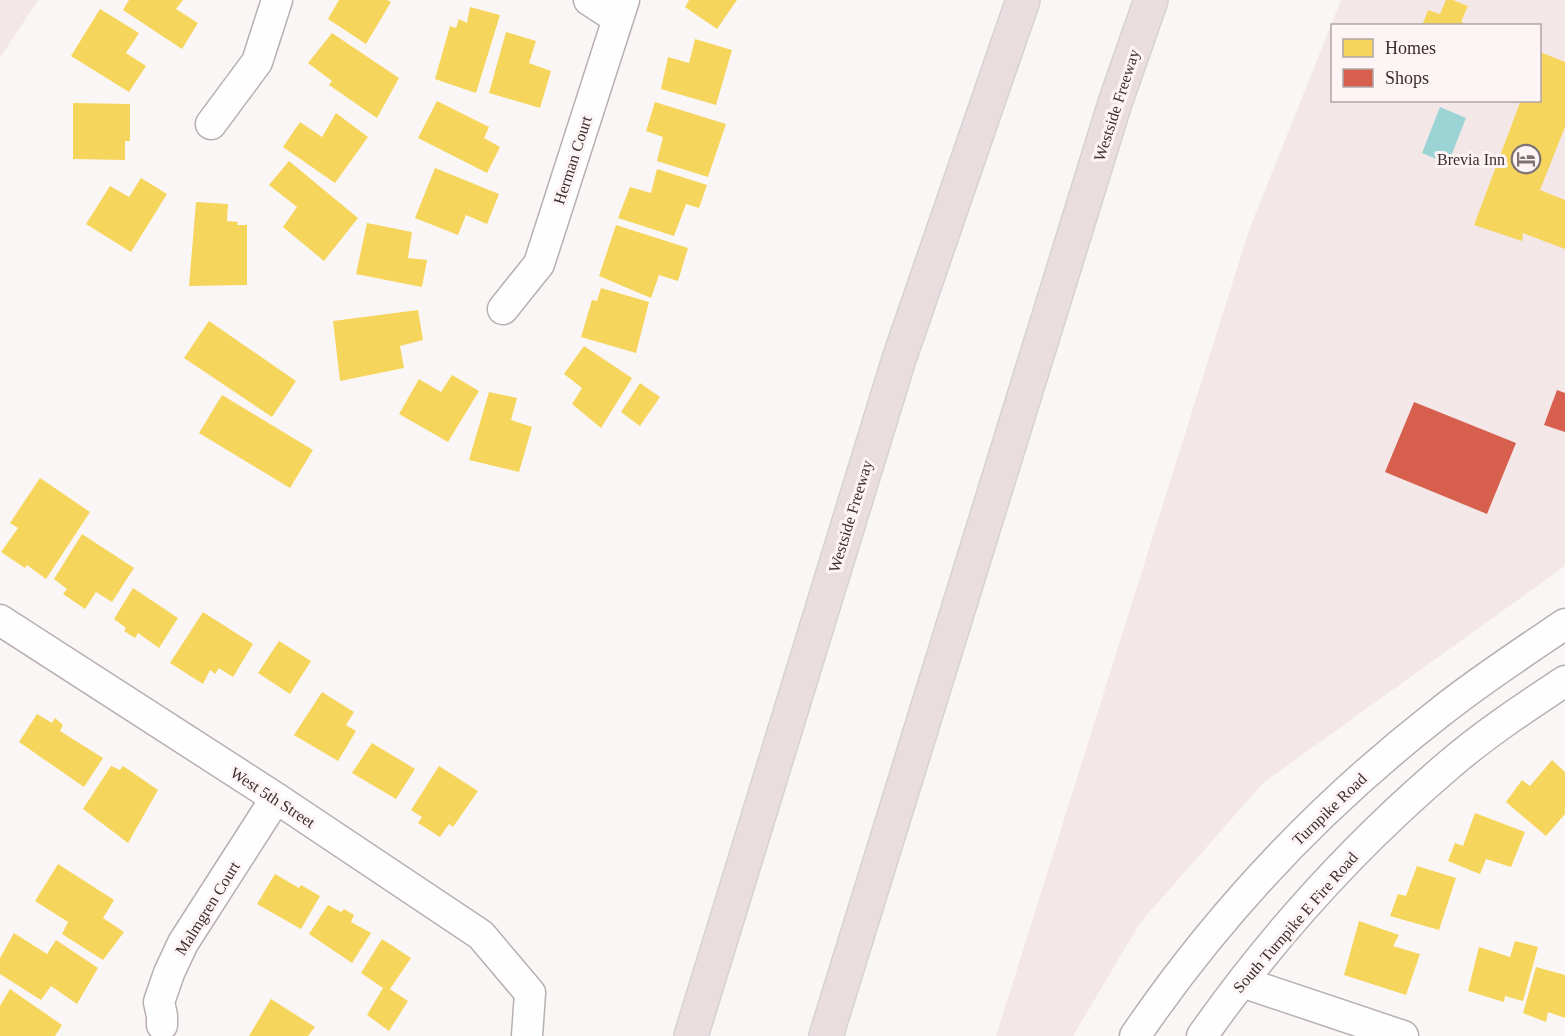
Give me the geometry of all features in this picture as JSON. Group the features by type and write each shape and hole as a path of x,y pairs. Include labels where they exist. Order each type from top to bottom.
{"highway":[{"name":"Westside Freeway","path":"691,1036 898,359 1023,0"},
{"name":"Westside Freeway","path":"826,1036 1115,103 1151,0"},
{"path":"1115,103 1173,0"}],"street":[{"path":"211,124 257,62 277,0"},
{"path":"589,0 621,9"},
{"name":"Herman Court","path":"503,309 539,264 621,9"},
{"name":"Turnpike Road","path":"1135,1036 1162,997 1232,909 1327,811 1367,773 1438,714 1506,663 1565,624"},
{"name":"West 5th Street","path":"2,627 276,798 481,935 530,993 526,1036"},
{"name":"South Turnpike E Fire Road","path":"1202,1036 1227,1000 1281,933 1323,884 1380,826 1452,762 1519,711 1565,681"},
{"name":"Malmgren Court","path":"162,1025 159,1002 183,943 276,798"},
{"path":"1242,982 1403,1036"}],"shaded area":[{"path":"0,0 38,0 0,58"},
{"path":"1341,0 1565,0 1565,566 1263,783 1140,923 1073,1036 996,1036 1249,230 1331,25 1331,102 1541,102 1541,24 1331,24"}],"water":[{"path":"1440,107 1466,118 1448,164 1422,153"}],"building: Homes":[{"path":"129,0 183,0 176,9 198,23 182,49 123,10"},
{"path":"339,0 387,0 391,2 366,44 328,19"},
{"path":"689,0 737,0 717,29 685,7"},
{"path":"1446,0 1453,0 1468,6 1461,22 1466,24 1423,24 1428,10 1440,14"},
{"path":"470,7 500,15 476,93 435,79 450,26 456,28 459,19 467,23"},
{"path":"100,9 139,33 126,53 146,66 129,92 71,56"},
{"path":"506,32 536,41 529,63 551,71 540,108 489,93"},
{"path":"332,33 399,78 377,118 329,85 332,81 308,63"},
{"path":"695,39 732,50 716,105 661,89 668,57 689,63"},
{"name":"Brevia Inn","path":"1541,52 1565,62 1565,127 1540,190 1565,200 1565,249 1523,233 1522,241 1474,225 1520,102 1541,102"},
{"path":"437,101 489,127 484,138 500,147 487,173 418,138"},
{"path":"655,102 726,124 708,177 657,161 663,137 646,131"},
{"path":"73,103 130,104 130,141 125,141 125,160 73,159"},
{"path":"336,113 368,137 335,183 283,147 300,122 322,137"},
{"path":"289,161 358,218 324,261 283,227 297,207 269,185"},
{"path":"435,168 499,194 487,224 466,215 458,235 415,218"},
{"path":"657,169 707,185 699,208 686,204 674,236 618,218 630,187 651,193"},
{"path":"141,178 167,194 131,252 86,224 110,186 129,197"},
{"path":"196,202 228,204 227,221 238,222 237,225 247,225 247,285 189,286"},
{"path":"367,223 412,232 408,258 427,260 422,287 356,274"},
{"path":"616,225 688,248 678,281 659,275 651,298 599,276"},
{"path":"601,288 649,302 636,353 581,337 592,300 597,301"},
{"path":"418,310 423,340 400,346 404,368 340,381 333,321"},
{"path":"209,321 296,381 272,417 184,358"},
{"path":"584,346 632,378 601,428 572,404 582,388 564,374"},
{"path":"452,375 479,391 448,442 399,414 419,379 441,392"},
{"path":"640,383 660,397 640,426 621,412"},
{"path":"489,392 517,398 511,420 532,427 519,472 469,460"},
{"path":"222,395 313,450 290,488 199,433"},
{"path":"40,478 90,512 46,579 27,565 25,568 1,552 18,528 10,523"},
{"path":"82,534 134,568 112,602 96,592 85,609 63,594 67,589 54,579"},
{"path":"133,588 178,618 159,648 138,633 135,638 124,631 126,628 114,619"},
{"path":"203,612 253,644 233,677 219,668 215,674 210,670 203,684 170,663"},
{"path":"279,641 311,661 290,694 258,673"},
{"path":"322,692 354,712 346,725 356,731 338,761 294,735"},
{"path":"37,714 52,723 55,718 63,725 60,731 103,758 84,787 19,742"},
{"path":"372,743 415,769 396,799 352,773"},
{"path":"1552,760 1565,772 1565,814 1546,836 1506,802 1522,780 1530,786"},
{"path":"111,766 120,770 123,766 158,790 128,843 83,809"},
{"path":"439,766 478,791 453,827 449,824 440,837 418,823 422,817 411,810"},
{"path":"1475,813 1525,832 1511,867 1486,859 1480,874 1448,861 1455,843 1463,846"},
{"path":"58,864 114,900 103,918 124,932 103,960 62,934 68,922 35,901"},
{"path":"1417,866 1456,878 1439,930 1390,916 1398,894 1406,896"},
{"path":"275,874 299,888 301,885 320,896 301,929 257,904"},
{"path":"328,905 341,912 344,909 354,915 351,922 371,933 352,963 309,934"},
{"path":"1359,921 1399,935 1393,946 1420,954 1406,995 1344,975"},
{"path":"14,933 47,954 56,940 98,968 77,1004 51,986 41,1000 0,974 0,958"},
{"path":"382,939 411,958 390,989 408,1001 389,1031 367,1015 383,988 361,973"},
{"path":"1515,941 1538,947 1523,1001 1505,996 1504,1002 1468,991 1479,947 1510,957"},
{"path":"1536,967 1565,975 1565,1018 1548,1012 1546,1022 1523,1013"},
{"path":"10,989 62,1025 55,1036 0,1036 0,1006"},
{"path":"271,999 315,1027 308,1036 249,1036"}],"building: Shops":[{"path":"1557,390 1565,393 1565,432 1544,425"},
{"path":"1414,402 1516,443 1487,514 1385,472"}],"place":[{"name":"Brevia Inn","path":"1526,159"}]}
